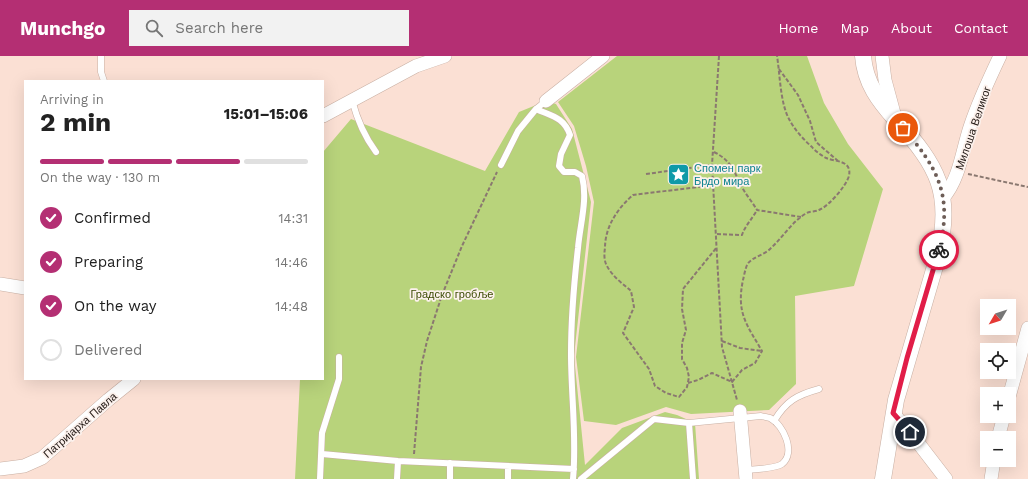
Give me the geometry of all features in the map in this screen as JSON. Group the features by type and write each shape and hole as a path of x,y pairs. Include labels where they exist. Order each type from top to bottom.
{"street":[{"path":"324,115 416,66 445,56"},
{"path":"546,100 603,56"},
{"path":"863,56 864,67 869,82 879,100 920,148 933,167 941,186 943,198 944,222 941,244 907,358 893,413 883,479"},
{"path":"882,56 885,80 897,120"},
{"name":"Милоша Великог","path":"943,198 954,182 970,127 1000,56"},
{"path":"0,284 24,288"},
{"path":"1012,387 1028,328"},
{"name":"Патријарха Павла","path":"0,469 24,466 42,458 133,380"},
{"path":"893,413 946,479"},
{"path":"740,415 745,475"},
{"path":"991,479 993,467"}],"lane":[{"path":"101,56 101,72 104,80"},
{"path":"352,100 356,117 366,139 376,152"},
{"path":"500,165 518,131 536,109 546,100"},
{"path":"536,109 560,120 567,126 570,135 561,154 560,166 564,172 575,172 582,176 585,189 578,248 571,354 575,458 573,479"},
{"path":"320,479 322,433 339,379 339,357"},
{"path":"774,421 781,410 792,399 804,393 819,389"},
{"path":"581,479 654,419 689,423 740,415 770,418 785,435 788,448 786,458 778,466 745,475"},
{"path":"689,423 693,479"},
{"path":"322,454 413,462 574,469"},
{"path":"397,479 398,461"},
{"path":"450,464 450,479"},
{"path":"508,466 508,479"}],"path":[{"path":"720,56 712,165 722,341 740,415"},
{"path":"762,351 745,322 740,299 747,265 755,258 769,251 780,240 789,226 806,213 821,209 842,189 849,176 848,167 845,163 826,158 813,148 788,118 784,106 777,56"},
{"path":"779,70 798,95 810,121 816,142 839,161"},
{"path":"713,152 724,157 734,168 744,189 757,210 801,217"},
{"path":"413,462 415,428 422,367 428,341 442,295 471,225 500,165"},
{"path":"646,174 712,165"},
{"path":"958,172 1028,187"},
{"path":"714,185 633,195 612,221 605,236 604,256 606,266 620,282 631,291 634,307 623,333 649,369 655,386 666,394 679,397 687,387 689,377 687,368 682,359 682,343 686,330 682,308 683,289 717,247"},
{"path":"716,234 742,235 744,228 751,221 757,210"},
{"path":"722,341 740,348 762,351"},
{"path":"732,382 742,370 755,363 762,351"},
{"path":"688,383 712,373 732,382"}],"green space":[{"name":"Спомен парк Брдо мира","path":"617,56 807,56 824,103 848,144 883,189 854,286 795,296 796,384 769,410 691,414 666,407 616,425 584,421 576,357 594,202 586,166 574,126 558,102"},
{"name":"Градско гробље","path":"546,101 556,104 572,129 591,202 574,356 585,465 622,428 665,412 677,415 695,423 699,479 295,479 300,380 324,380 324,151 351,119 485,171 519,112"}],"way so far":[{"path":"903,128 928,159 938,176 941,186 944,222 939,250"}],"place":[{"name":"Спомен парк Брдо мира","path":"679,174"}],"route":[{"path":"910,432 893,413 907,358 939,250"}]}
